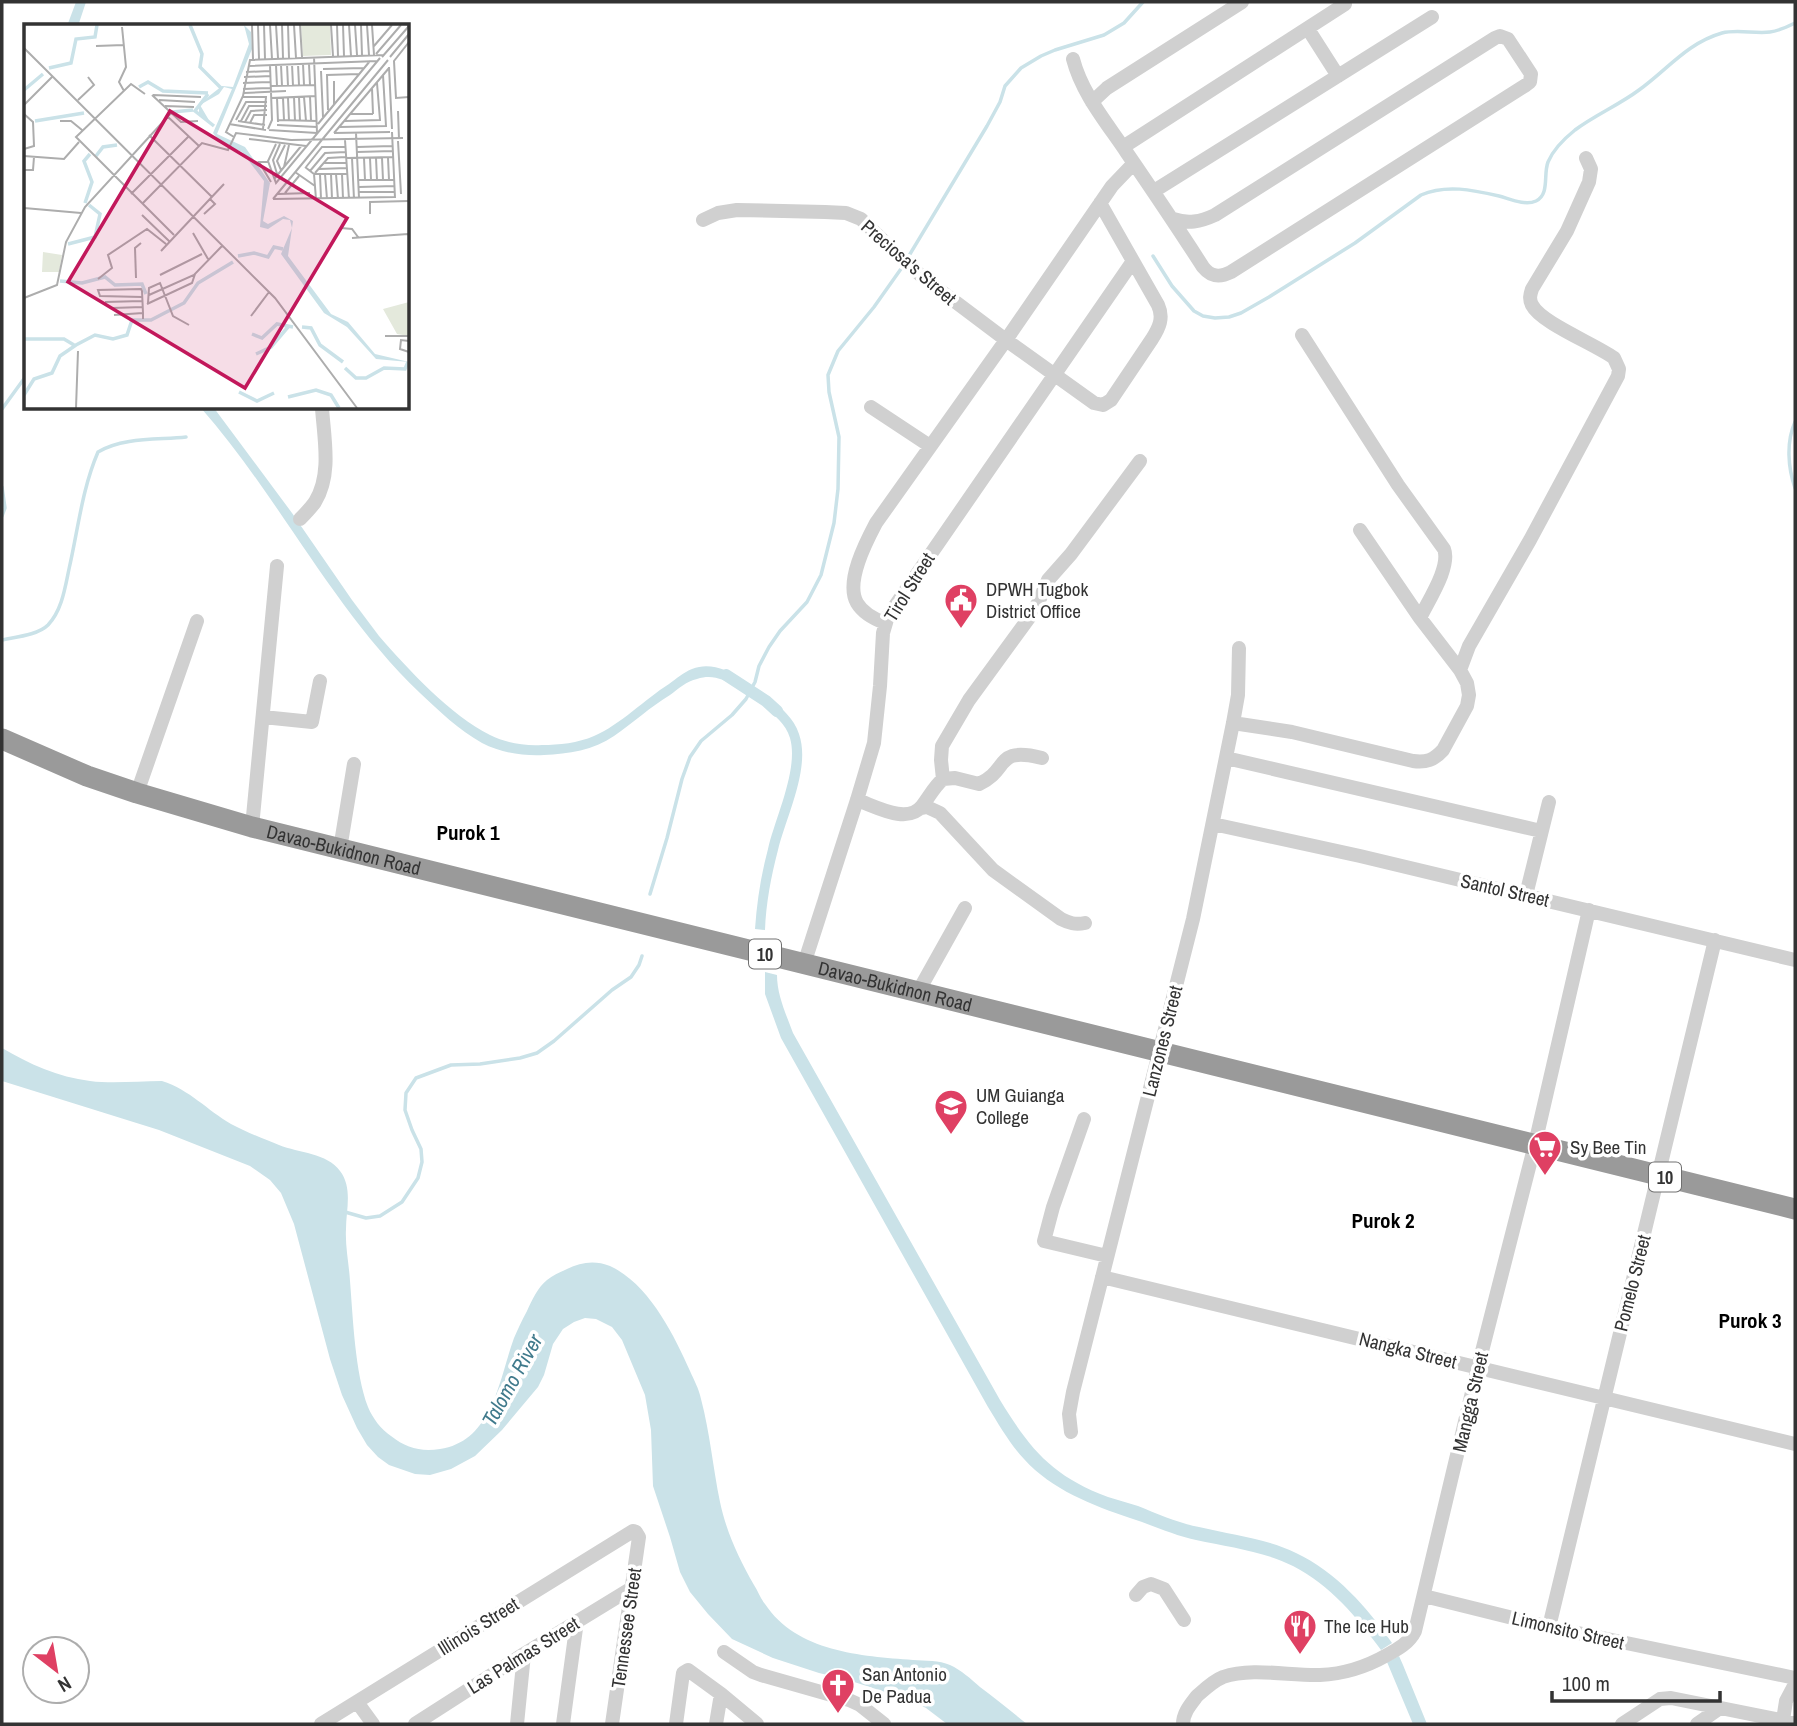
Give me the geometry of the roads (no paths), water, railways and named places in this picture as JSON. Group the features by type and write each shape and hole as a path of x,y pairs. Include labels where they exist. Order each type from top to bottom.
{"highway":[{"name":"Davao-Bukidnon Road","path":"2,739 137,793 253,827 1795,1209"}],"street":[{"path":"1220,16 1228,2"},
{"path":"1092,102 1107,88 1242,2"},
{"path":"1123,148 1345,4"},
{"path":"1154,191 1432,18"},
{"path":"1308,29 1338,76"},
{"path":"1073,59 1076,72 1092,102 1208,273 1218,276 1225,275 1526,85 1531,78 1530,70 1508,39 1500,36 1495,38 1215,215 1196,222 1173,219"},
{"path":"1460,670 1469,646 1530,540 1618,376 1619,369 1614,358 1543,317 1533,307 1530,295 1567,232 1589,182 1591,169 1586,158"},
{"path":"884,623 868,614 856,601 854,582 864,545 876,523 1100,203 1120,176 1134,163"},
{"path":"1100,203 1133,261"},
{"name":"Preciosa's Street","path":"703,220 737,210 846,213 861,219 912,268 1006,340 1094,403 1103,405 1111,400 1158,330 1162,316 1133,261"},
{"name":"Tirol Street","path":"804,964 874,743 884,623 1133,261"},
{"path":"1302,335 1398,485 1447,555 1445,567 1420,618"},
{"path":"871,407 930,446"},
{"path":"300,519 314,503 324,483 322,410"},
{"path":"943,779 942,746 969,700 1031,615 1048,580 1071,554 1140,461"},
{"path":"1233,723 1292,732 1413,761 1427,761 1443,750 1467,706 1467,683 1360,530"},
{"path":"253,827 277,566"},
{"path":"137,793 197,621"},
{"name":"Lanzones Street","path":"1071,1432 1069,1414 1073,1392 1193,919 1238,695 1238,648"},
{"path":"263,717 312,722 320,681"},
{"path":"922,808 943,779 956,778 979,784 1012,756 1019,754 1042,758"},
{"path":"1226,758 1541,831"},
{"path":"340,849 354,764"},
{"path":"858,800 899,814 928,807 940,813 993,870 1061,919 1077,925 1085,923"},
{"path":"1526,895 1549,802"},
{"name":"Santol Street","path":"1213,824 1360,856 1795,960"},
{"path":"918,992 965,908"},
{"name":"Mangga Street","path":"1183,1724 1183,1716 1196,1698 1222,1677 1245,1674 1332,1674 1354,1670 1401,1647 1412,1637 1418,1623 1478,1367 1535,1144 1588,910"},
{"name":"Pomelo Street","path":"1549,1627 1715,940"},
{"path":"1084,1119 1044,1241 1108,1256"},
{"name":"Nangka Street","path":"1102,1277 1795,1444"},
{"name":"Tennessee Street","path":"612,1724 639,1537 636,1532"},
{"name":"Illinois Street","path":"321,1724 627,1534 636,1532"},
{"path":"1136,1595 1143,1587 1151,1584 1164,1589 1184,1620"},
{"name":"Las Palmas Street","path":"415,1724 632,1588"},
{"name":"Limonsito Street","path":"1424,1596 1549,1627 1795,1678"},
{"path":"563,1724 577,1622"},
{"path":"724,1652 753,1672 854,1702 884,1724"},
{"path":"503,1724 517,1720 524,1654"},
{"path":"676,1724 683,1673 686,1670 691,1671 757,1724"},
{"path":"1622,1724 1660,1699 1671,1698 1789,1721 1786,1701 1795,1684"},
{"path":"716,1724 721,1694"},
{"path":"357,1702 373,1724"},
{"path":"1697,1724 1720,1708"}],"water":[{"path":"76,2 86,2 79,24 68,24"},
{"path":"203,410 215,410 379,636 445,704 490,735 529,745 575,742 594,736 613,725 692,669 712,667 742,679 737,687 713,677 690,682 614,736 598,745 580,750 528,755 504,751 482,743 442,713 389,661 333,590 230,443"},
{"path":"769,697 797,728 802,747 802,762 773,870 765,930 755,929 760,888 768,849 789,779 792,750 786,728 763,705"},
{"path":"765,972 777,975 780,997 793,1033 1000,1400 1044,1459 1072,1480 1108,1497 1183,1523 1248,1537 1296,1553 1324,1570 1350,1592 1392,1643 1381,1650 1331,1592 1293,1566 1258,1553 1179,1535 1101,1508 1060,1488 1024,1459 988,1407 781,1038 765,994"},
{"name":"Talomo River","path":"2,1048 44,1069 78,1079 108,1082 162,1081 181,1090 237,1127 279,1145 328,1160 334,1165 344,1178 348,1192 346,1235 360,1378 370,1411 384,1430 402,1444 420,1449 440,1449 458,1444 472,1434 491,1406 517,1331 536,1294 547,1280 583,1263 604,1264 624,1274 637,1285 659,1312 695,1381 729,1534 762,1599 778,1620 812,1642 832,1648 872,1656 937,1661 950,1665 1027,1724 947,1724 910,1700 773,1658 732,1639 690,1592 680,1572 653,1486 651,1430 645,1395 622,1340 612,1327 596,1319 585,1318 563,1329 553,1344 538,1387 502,1430 475,1456 451,1469 430,1475 415,1474 389,1465 367,1445 342,1395 294,1224 281,1193 270,1180 250,1166 159,1130 2,1081"},
{"path":"1399,1656 1427,1724 1413,1724 1387,1662"}],"waterway":[{"path":"907,259 987,126 1005,86 1021,68 1055,50 1104,35 1124,23 1143,2"},
{"path":"1153,256 1172,286 1194,311 1215,318 1241,313 1355,243 1421,195 1460,189 1522,202 1536,201 1545,189 1548,162 1563,140 1639,90 1698,43 1722,33 1770,32 1795,23"},
{"path":"650,894 690,757 701,741 732,715 746,699 769,647 807,602 821,575 834,523 838,489 839,437 828,375 838,351 903,266"},
{"path":"2,409 24,379"},
{"path":"1795,422 1789,455 1795,488"},
{"path":"2,640 39,631 48,625 57,613 84,495 98,452 129,441 186,437"},
{"path":"2,487 5,508 2,516"},
{"path":"726,675 777,711"},
{"path":"345,1212 366,1218 380,1216 402,1202 418,1178 422,1162 421,1149 405,1110 406,1093 416,1078 451,1065 480,1064 537,1053 631,977 642,956"}],"place":[{"name":"DPWH Tugbok District Office","path":"961,630"},
{"name":"UM Guianga College","path":"951,1136"},
{"name":"Sy Bee Tin","path":"1545,1177"},
{"name":"The Ice Hub","path":"1300,1656"},
{"name":"San Antonio De Padua","path":"838,1715"}],"district":[{"name":"Purok 1","path":"468,832"},
{"name":"Purok 2","path":"1383,1220"},
{"name":"Purok 3","path":"1750,1320"}]}
